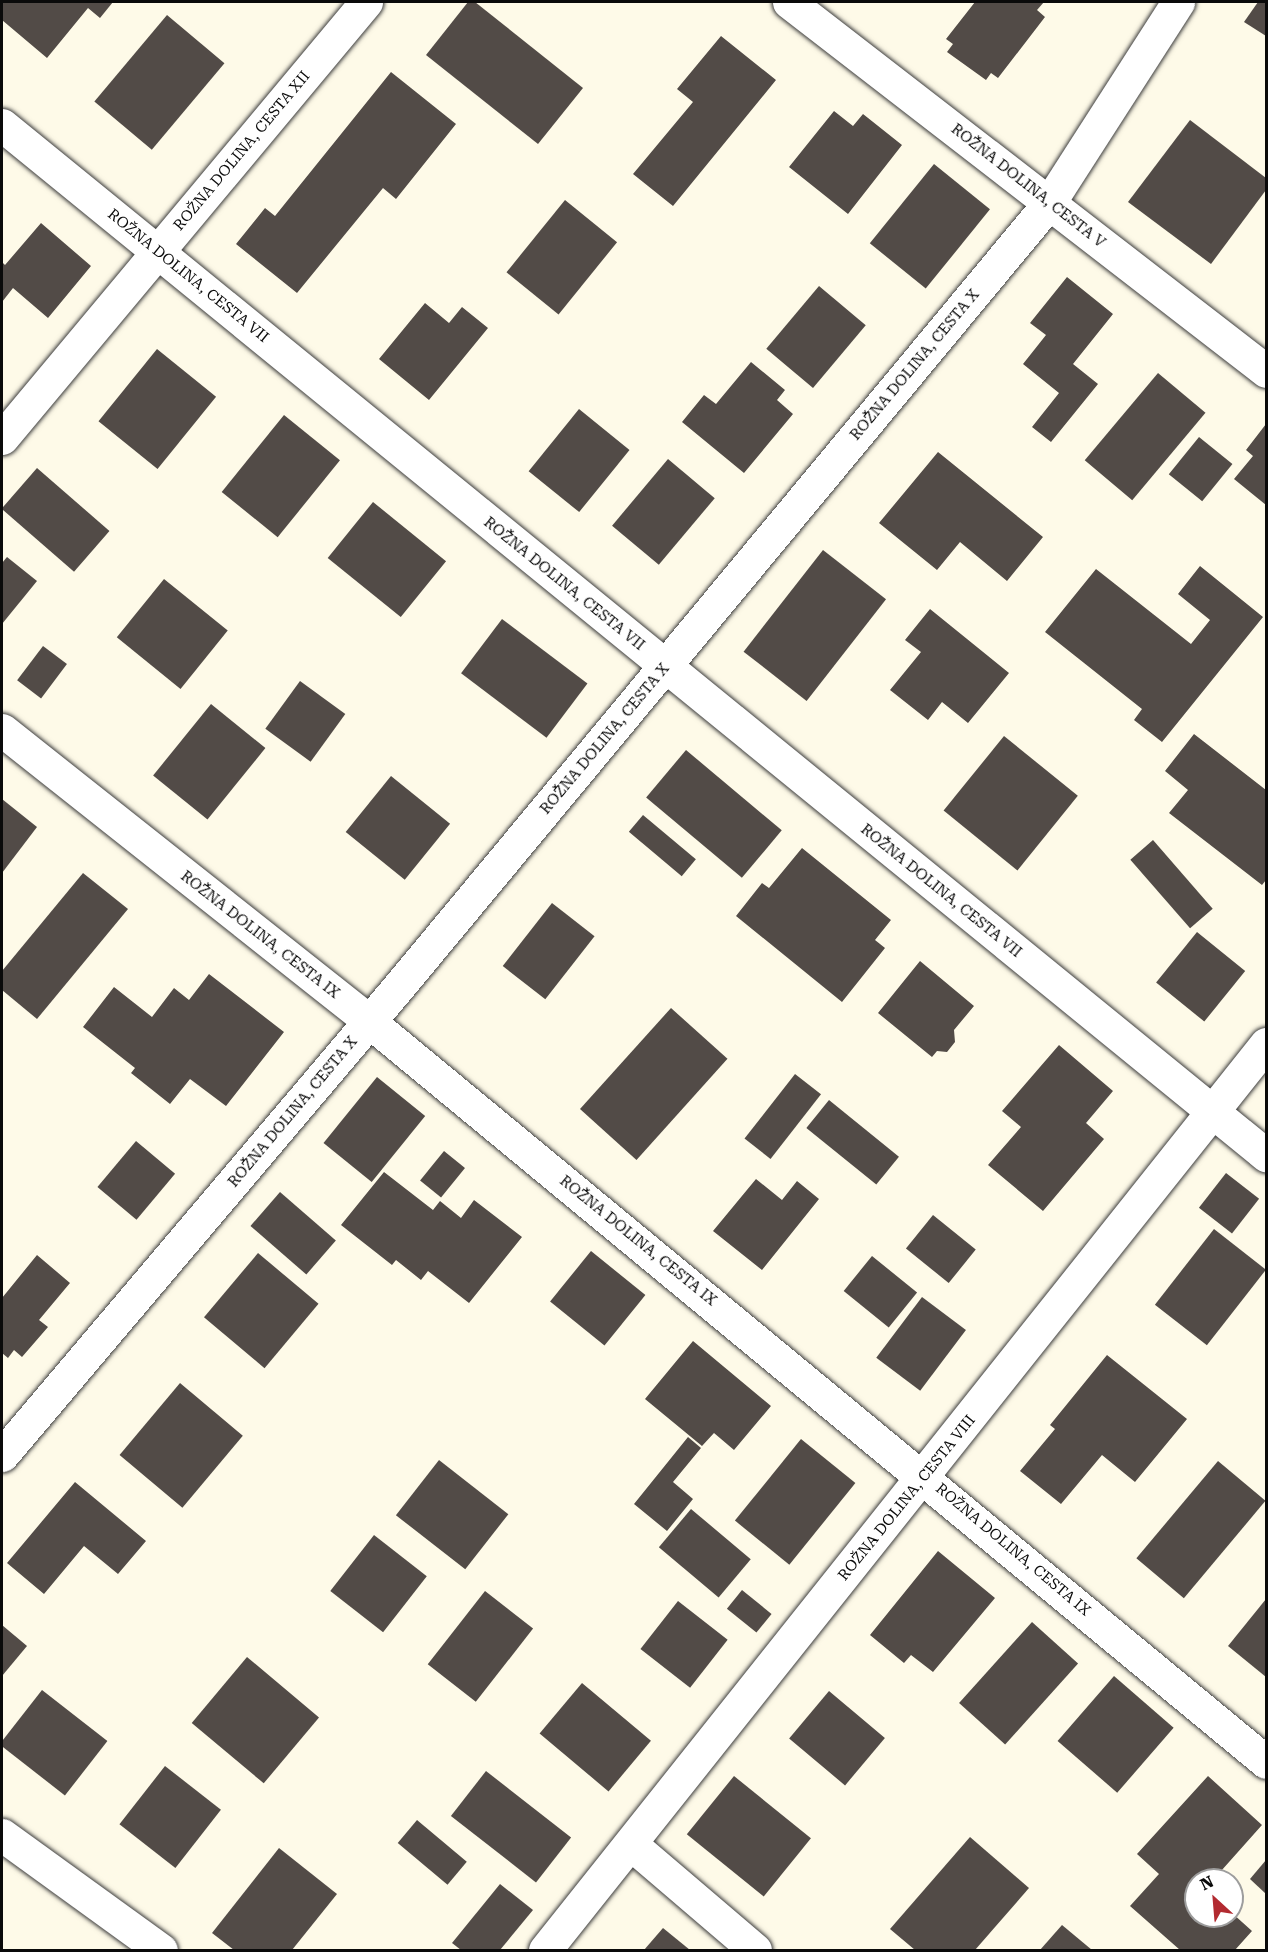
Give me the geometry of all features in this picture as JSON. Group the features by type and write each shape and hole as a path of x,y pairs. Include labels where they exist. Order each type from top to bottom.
{"street":[{"name":"ROŽNA DOLINA, CESTA XII","path":"2,438 366,2"},
{"name":"ROŽNA DOLINA, CESTA V","path":"789,2 1266,371"},
{"name":"ROŽNA DOLINA, CESTA X","path":"2,1455 370,1022 1049,203 1178,2"},
{"name":"ROŽNA DOLINA, CESTA VII","path":"2,125 1266,1155"},
{"name":"ROŽNA DOLINA, CESTA IX","path":"2,730 370,1022 924,1477 1266,1762"},
{"name":"ROŽNA DOLINA, CESTA VIII","path":"545,1950 924,1477 1266,1044"},
{"path":"2,1835 161,1950"},
{"path":"631,1844 755,1950"}],"building":[{"path":"2,2 113,2 100,18 88,8 47,58 2,20"},
{"path":"468,2 475,2 583,88 538,144 426,55"},
{"path":"975,2 1044,2 1037,10 1045,17 998,78 991,73 986,80 947,52 953,44 946,39"},
{"path":"1258,2 1266,2 1266,36 1244,22"},
{"path":"167,15 224,63 152,150 94,102"},
{"path":"721,36 776,80 673,206 633,174 693,102 677,89"},
{"path":"391,72 456,124 396,199 383,188 297,293 236,244 265,208 275,216"},
{"path":"834,111 853,126 863,114 902,145 848,214 789,167"},
{"path":"1190,120 1266,178 1266,190 1211,264 1128,202"},
{"path":"934,164 990,209 926,289 870,243"},
{"path":"565,200 617,242 559,314 506,272"},
{"path":"41,223 91,266 48,318 13,288 2,302 2,262 5,265"},
{"path":"1067,277 1113,314 1073,364 1098,384 1051,442 1032,427 1059,393 1023,364 1046,335 1030,323"},
{"path":"819,286 866,325 813,388 766,349"},
{"path":"425,303 449,323 462,307 488,328 429,400 379,359"},
{"path":"157,349 216,397 158,469 98,421"},
{"path":"751,362 785,390 777,400 793,414 744,473 682,422 704,395 716,404"},
{"path":"1158,373 1205,413 1132,500 1085,460"},
{"path":"579,409 630,450 579,512 529,471"},
{"path":"284,415 340,460 278,537 222,492"},
{"path":"1266,424 1266,505 1234,479 1253,456 1246,450"},
{"path":"1199,437 1232,464 1202,501 1169,474"},
{"path":"938,452 1043,537 1007,581 960,542 937,570 879,523"},
{"path":"668,459 715,498 659,565 612,526"},
{"path":"37,468 109,531 74,572 2,509"},
{"path":"373,502 446,561 401,617 328,558"},
{"path":"823,550 886,599 807,701 744,652"},
{"path":"7,557 37,581 2,624 2,563"},
{"path":"1200,566 1263,617 1162,742 1134,720 1142,709 1045,632 1096,569 1191,644 1210,620 1178,594"},
{"path":"164,579 228,631 181,689 117,637"},
{"path":"930,609 1009,673 968,723 942,702 928,720 890,690 921,652 905,640"},
{"path":"502,619 587,683 547,738 461,673"},
{"path":"43,646 67,664 41,698 17,680"},
{"path":"300,681 345,714 311,762 265,729"},
{"path":"211,704 265,748 208,820 153,775"},
{"path":"1194,734 1266,790 1266,880 1262,885 1169,813 1188,790 1165,771"},
{"path":"1004,736 1078,796 1017,870 944,811"},
{"path":"686,750 782,830 742,878 646,797"},
{"path":"391,776 450,824 405,880 346,832"},
{"path":"2,799 37,827 2,873"},
{"path":"643,815 696,859 682,876 629,832"},
{"path":"1153,840 1213,909 1190,928 1130,860"},
{"path":"802,848 891,920 875,940 885,948 842,1002 736,916 762,883 769,888"},
{"path":"83,873 128,909 37,1019 2,990 2,971"},
{"path":"552,903 595,936 545,999 503,966"},
{"path":"1197,932 1245,971 1204,1022 1156,983"},
{"path":"920,961 974,1006 954,1030 955,1042 947,1052 937,1051 932,1057 878,1013"},
{"path":"209,974 284,1032 226,1106 190,1079 170,1104 131,1073 135,1068 83,1027 114,987 152,1017 174,988 189,1000"},
{"path":"671,1008 727,1059 636,1160 580,1109"},
{"path":"1059,1045 1113,1091 1086,1123 1104,1139 1043,1211 988,1165 1021,1127 1002,1111"},
{"path":"795,1074 821,1094 771,1159 745,1139"},
{"path":"377,1077 425,1116 372,1182 324,1143"},
{"path":"829,1100 899,1157 876,1185 806,1128"},
{"path":"136,1141 175,1174 137,1220 97,1187"},
{"path":"444,1151 465,1168 441,1198 420,1181"},
{"path":"384,1172 433,1210 440,1201 461,1218 474,1200 522,1237 469,1303 428,1271 421,1280 396,1260 392,1265 341,1225"},
{"path":"1226,1173 1259,1199 1232,1234 1199,1208"},
{"path":"756,1179 782,1200 797,1181 819,1199 762,1270 713,1231"},
{"path":"280,1192 336,1241 306,1275 250,1226"},
{"path":"933,1215 976,1250 949,1283 906,1248"},
{"path":"1214,1229 1266,1270 1207,1345 1155,1305"},
{"path":"591,1251 645,1295 604,1346 550,1302"},
{"path":"258,1253 319,1304 265,1368 204,1317"},
{"path":"37,1255 70,1283 39,1320 48,1327 22,1357 14,1350 8,1358 2,1353 2,1298"},
{"path":"872,1256 917,1293 889,1327 844,1291"},
{"path":"922,1297 966,1330 920,1391 876,1358"},
{"path":"693,1341 771,1406 734,1450 714,1433 702,1446 645,1399"},
{"path":"1107,1355 1187,1419 1135,1482 1102,1455 1061,1504 1020,1471 1055,1429 1050,1425"},
{"path":"180,1383 243,1436 182,1508 120,1455"},
{"path":"688,1437 701,1448 673,1482 693,1499 667,1531 634,1504"},
{"path":"801,1439 855,1483 789,1565 735,1521"},
{"path":"439,1460 508,1514 465,1569 396,1515"},
{"path":"1218,1461 1265,1501 1184,1598 1136,1558"},
{"path":"75,1482 146,1541 118,1574 84,1546 44,1594 7,1563"},
{"path":"691,1509 751,1559 719,1597 659,1547"},
{"path":"374,1535 427,1576 383,1632 330,1591"},
{"path":"938,1551 995,1598 933,1672 911,1655 904,1663 870,1635"},
{"path":"742,1590 772,1614 756,1633 727,1609"},
{"path":"485,1591 533,1629 476,1702 428,1664"},
{"path":"1266,1599 1266,1677 1228,1646"},
{"path":"678,1601 728,1640 690,1688 640,1649"},
{"path":"1032,1622 1078,1663 1005,1744 959,1703"},
{"path":"2,1625 27,1646 2,1676"},
{"path":"247,1657 319,1717 264,1783 192,1723"},
{"path":"1114,1676 1174,1728 1117,1793 1058,1741"},
{"path":"582,1683 651,1741 609,1791 540,1734"},
{"path":"42,1690 107,1741 65,1795 2,1746 2,1741"},
{"path":"829,1691 885,1738 845,1785 789,1738"},
{"path":"165,1766 221,1810 175,1868 119,1824"},
{"path":"486,1771 571,1837 536,1882 451,1816"},
{"path":"734,1776 811,1838 764,1897 687,1834"},
{"path":"1208,1776 1262,1825 1224,1868 1184,1868 1184,1928 1244,1928 1244,1924 1252,1931 1235,1950 1180,1950 1130,1906 1159,1874 1137,1854"},
{"path":"417,1820 467,1862 448,1885 398,1843"},
{"path":"970,1837 1029,1888 975,1950 915,1950 890,1929"},
{"path":"279,1848 337,1894 292,1950 234,1950 212,1933"},
{"path":"1266,1860 1266,1894 1250,1879"},
{"path":"500,1884 533,1910 500,1950 461,1950 452,1943"},
{"path":"1062,1925 1092,1950 1040,1950"},
{"path":"663,1928 690,1950 644,1950"}]}
